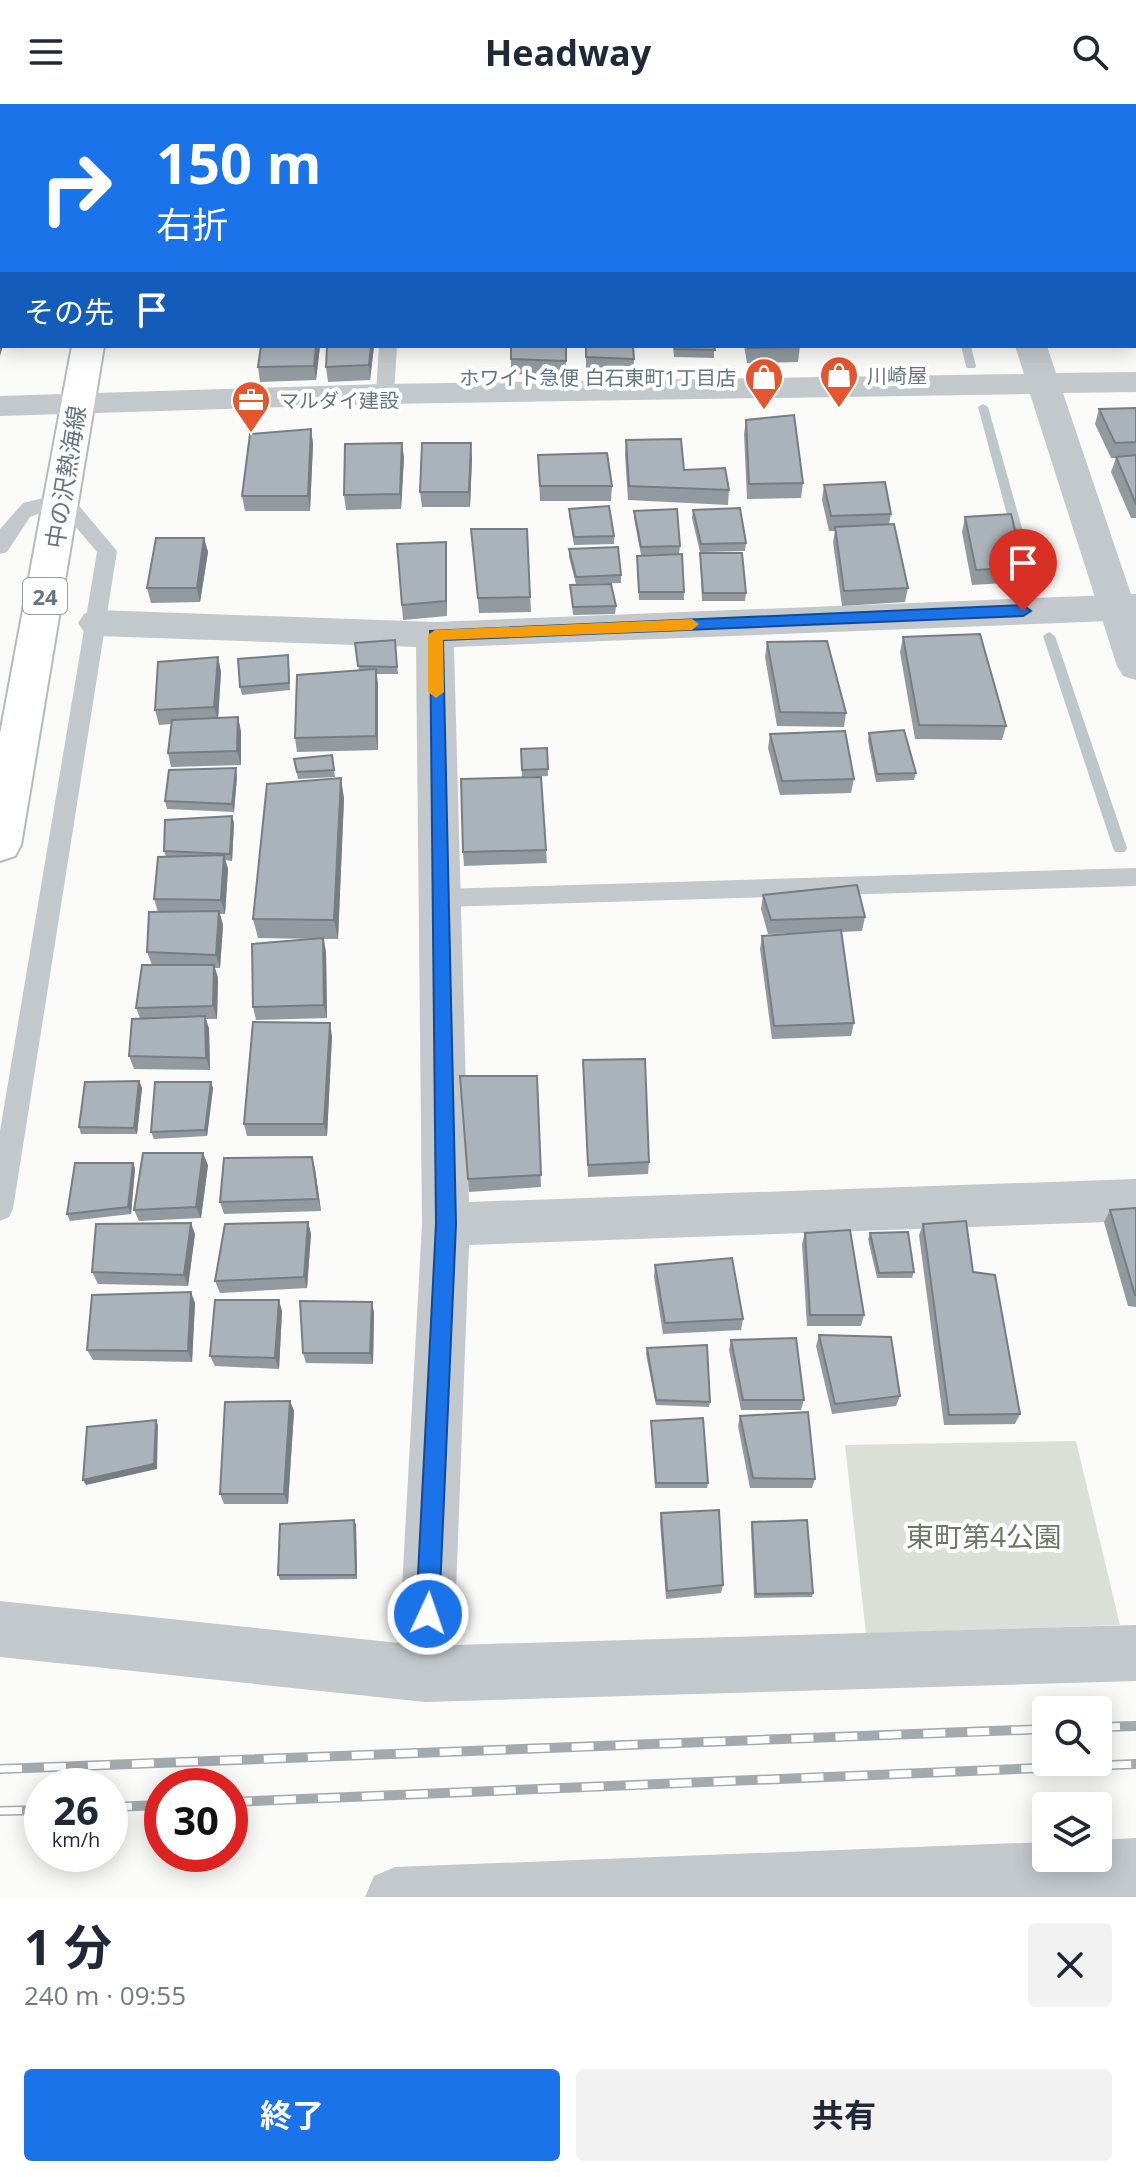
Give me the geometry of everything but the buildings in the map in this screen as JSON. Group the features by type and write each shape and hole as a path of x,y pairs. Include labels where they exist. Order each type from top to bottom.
{"main road":[{"name":"中の沢熱海線","path":"0,845 88,348"}],"street":[{"path":"1032,348 1126,607 1136,666"},
{"path":"0,406 385,394 1136,382"},
{"path":"97,623 435,635 1126,607"},
{"path":"425,1674 446,1224 435,635"},
{"path":"446,1224 1136,1200"},
{"path":"0,1629 425,1674 1136,1653"},
{"path":"395,1897 1115,1878"}],"lane":[{"path":"385,394 388,348"},
{"path":"0,547 19,512 40,501 63,499 107,551 0,1209"},
{"path":"440,898 1136,877"}],"green space":[{"name":"東町第4公園","path":"1076,1441 1120,1625 866,1634 845,1445"}],"waterway":[{"path":"966,348 971,366"},
{"path":"983,407 1032,585"},
{"path":"1049,636 1120,848"}],"railway":[{"path":"1112,1727 1136,1726"},
{"path":"0,1769 1032,1730"},
{"path":"248,1801 1136,1764"},
{"path":"128,1806 144,1806"},
{"path":"0,1811 24,1810"}],"slow traffic":[{"path":"436,692 435,635 692,624"}],"place":[{"name":"川崎屋","path":"839,409"},
{"name":"ホワイト急便 白石東町1丁目店","path":"764,411"},
{"name":"マルダイ建設","path":"251,434"}],"route":[{"path":"428,1614 446,1224 435,635 1023,611"}]}
